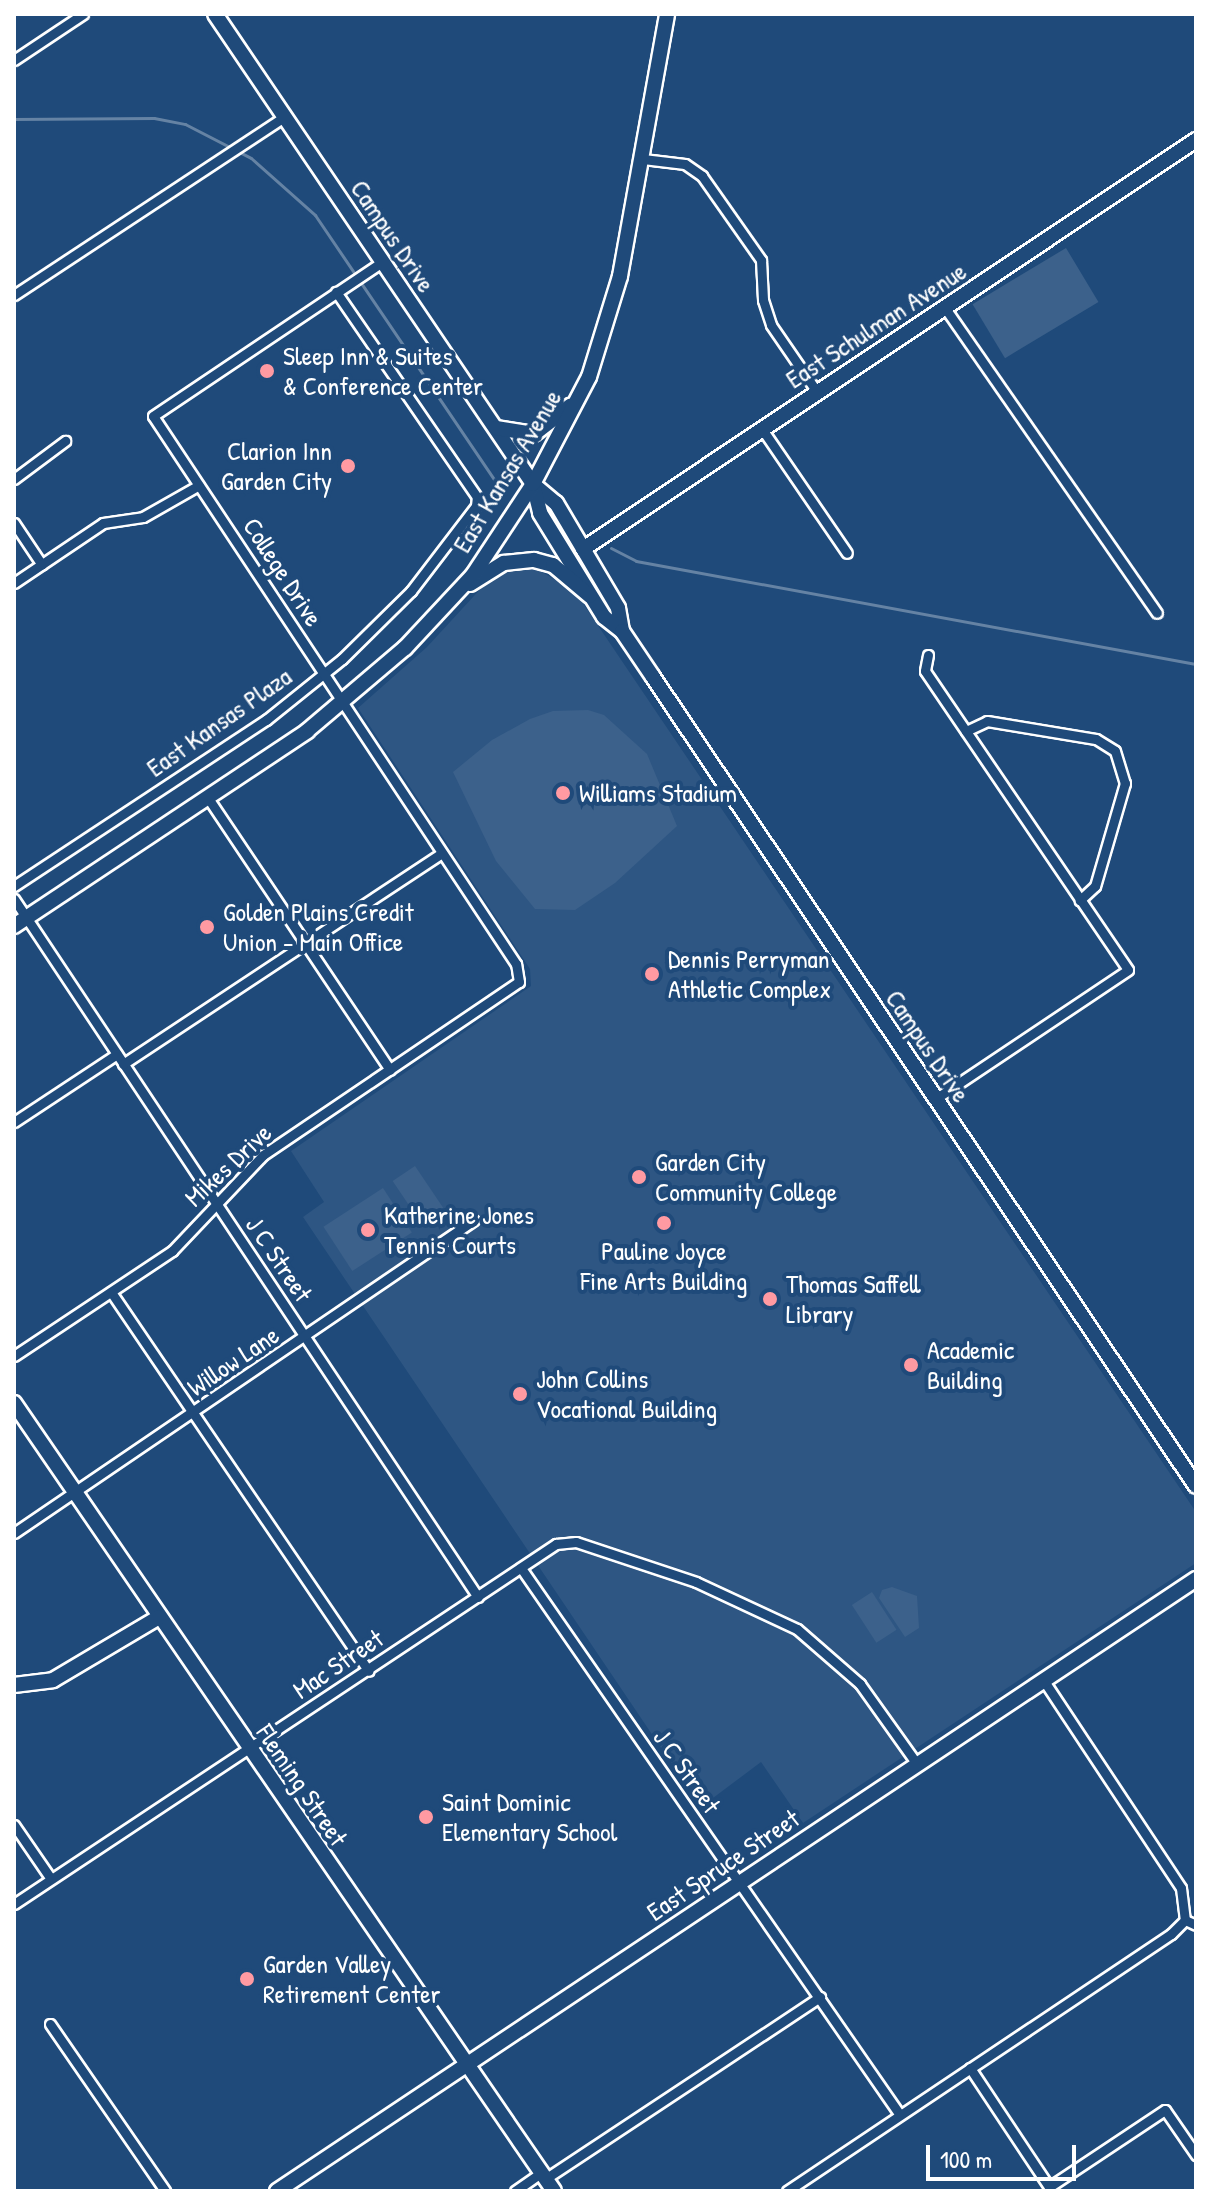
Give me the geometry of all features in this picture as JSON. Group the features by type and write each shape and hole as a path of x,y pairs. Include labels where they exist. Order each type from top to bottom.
{"main road":[{"name":"Campus Drive","path":"215,14 284,117 376,266 496,428 533,484 556,503 618,608 622,631"},
{"name":"East Kansas Avenue","path":"20,922 208,798 343,703 456,593 533,484 578,399 620,276 667,14"},
{"name":"East Schulman Avenue","path":"583,549 1196,140"},
{"path":"496,428 534,434 578,399"},
{"name":"Campus Drive","path":"533,484 540,513 590,596 604,617 622,631 1196,1486"},
{"path":"456,593 504,563 534,560 553,565 590,596"},
{"name":"Fleming Street","path":"14,1403 464,2066 547,2181"},
{"name":"East Spruce Street","path":"277,2191 1196,1579"},
{"path":"14,1685 53,1680 159,1617"}],"street":[{"path":"14,60 83,14"},
{"path":"14,295 284,117"},
{"path":"643,159 685,164 702,176 761,260 763,300 771,325 817,392"},
{"name":"College Drive","path":"376,266 153,416 516,964 520,974 517,986"},
{"name":"East Kansas Plaza","path":"14,886 266,720 324,674 411,591 457,534 477,497 336,292"},
{"path":"945,308 1157,613"},
{"path":"762,429 847,553"},
{"path":"14,479 65,441"},
{"path":"14,583 103,523 143,517 199,485"},
{"path":"14,523 42,565"},
{"path":"928,655 925,671 1128,970 935,1099"},
{"path":"966,731 987,721 1096,739 1115,751 1125,783 1095,886 1080,900"},
{"path":"208,798 390,1070"},
{"path":"123,1064 442,853"},
{"path":"14,899 20,922 117,1054 14,1122"},
{"name":"Mikes Drive","path":"14,1356 172,1251 263,1155 517,986"},
{"name":"J C Street","path":"117,1054 478,1597"},
{"name":"Willow Lane","path":"14,1533 195,1415 474,1220"},
{"path":"111,1292 369,1671"},
{"name":"Mac Street","path":"14,1904 49,1876 247,1746 369,1671 556,1544 576,1542 661,1571 761,1610 814,1641 860,1684 917,1764"},
{"name":"J C Street","path":"521,1568 724,1864 742,1881 900,2115"},
{"path":"1044,1681 1181,1888 1185,1920"},
{"path":"14,1825 49,1876"},
{"path":"1185,1920 1196,1925"},
{"path":"787,2191 1185,1920"},
{"path":"515,2191 547,2181 820,1997"},
{"path":"50,2024 165,2191"},
{"path":"970,2068 1049,2187 1165,2110 1196,2155"}],"shaded area":[{"path":"1066,248 1098,302 1005,358 973,304"},
{"name":"Garden City Community College","path":"536,569 574,590 1196,1512 1196,1563 803,1823 761,1762 701,1807 303,1217 324,1202 291,1151 531,986 530,969 358,708 427,647 485,584 500,573"},
{"name":"Williams Stadium","path":"588,710 604,715 647,754 677,826 615,883 575,910 535,909 496,861 453,772 492,740 530,719 553,711"},
{"path":"415,1166 445,1211 423,1226 393,1181"},
{"name":"Katherine Jones Tennis Courts","path":"383,1188 412,1232 352,1271 323,1227"},
{"path":"892,1587 917,1596 919,1628 905,1637 879,1598 882,1590"},
{"path":"872,1592 897,1630 876,1643 852,1605"}],"waterway":[{"path":"14,119 154,118 185,124 251,158 315,215 496,482 505,488"},
{"path":"611,548 636,561 1196,664"}],"place":[{"name":"Sleep Inn & Suites & Conference Center","path":"267,371"},
{"name":"Clarion Inn Garden City","path":"348,466"},
{"name":"Williams Stadium","path":"563,793"},
{"name":"Golden Plains Credit Union - Main Office","path":"207,927"},
{"name":"Dennis Perryman Athletic Complex","path":"652,974"},
{"name":"Garden City Community College","path":"639,1177"},
{"name":"Pauline Joyce Fine Arts Building","path":"664,1223"},
{"name":"Katherine Jones Tennis Courts","path":"368,1230"},
{"name":"Thomas Saffell Library","path":"770,1299"},
{"name":"Academic Building","path":"911,1365"},
{"name":"John Collins Vocational Building","path":"520,1394"},
{"name":"Saint Dominic Elementary School","path":"426,1817"},
{"name":"Garden Valley Retirement Center","path":"247,1979"}]}
